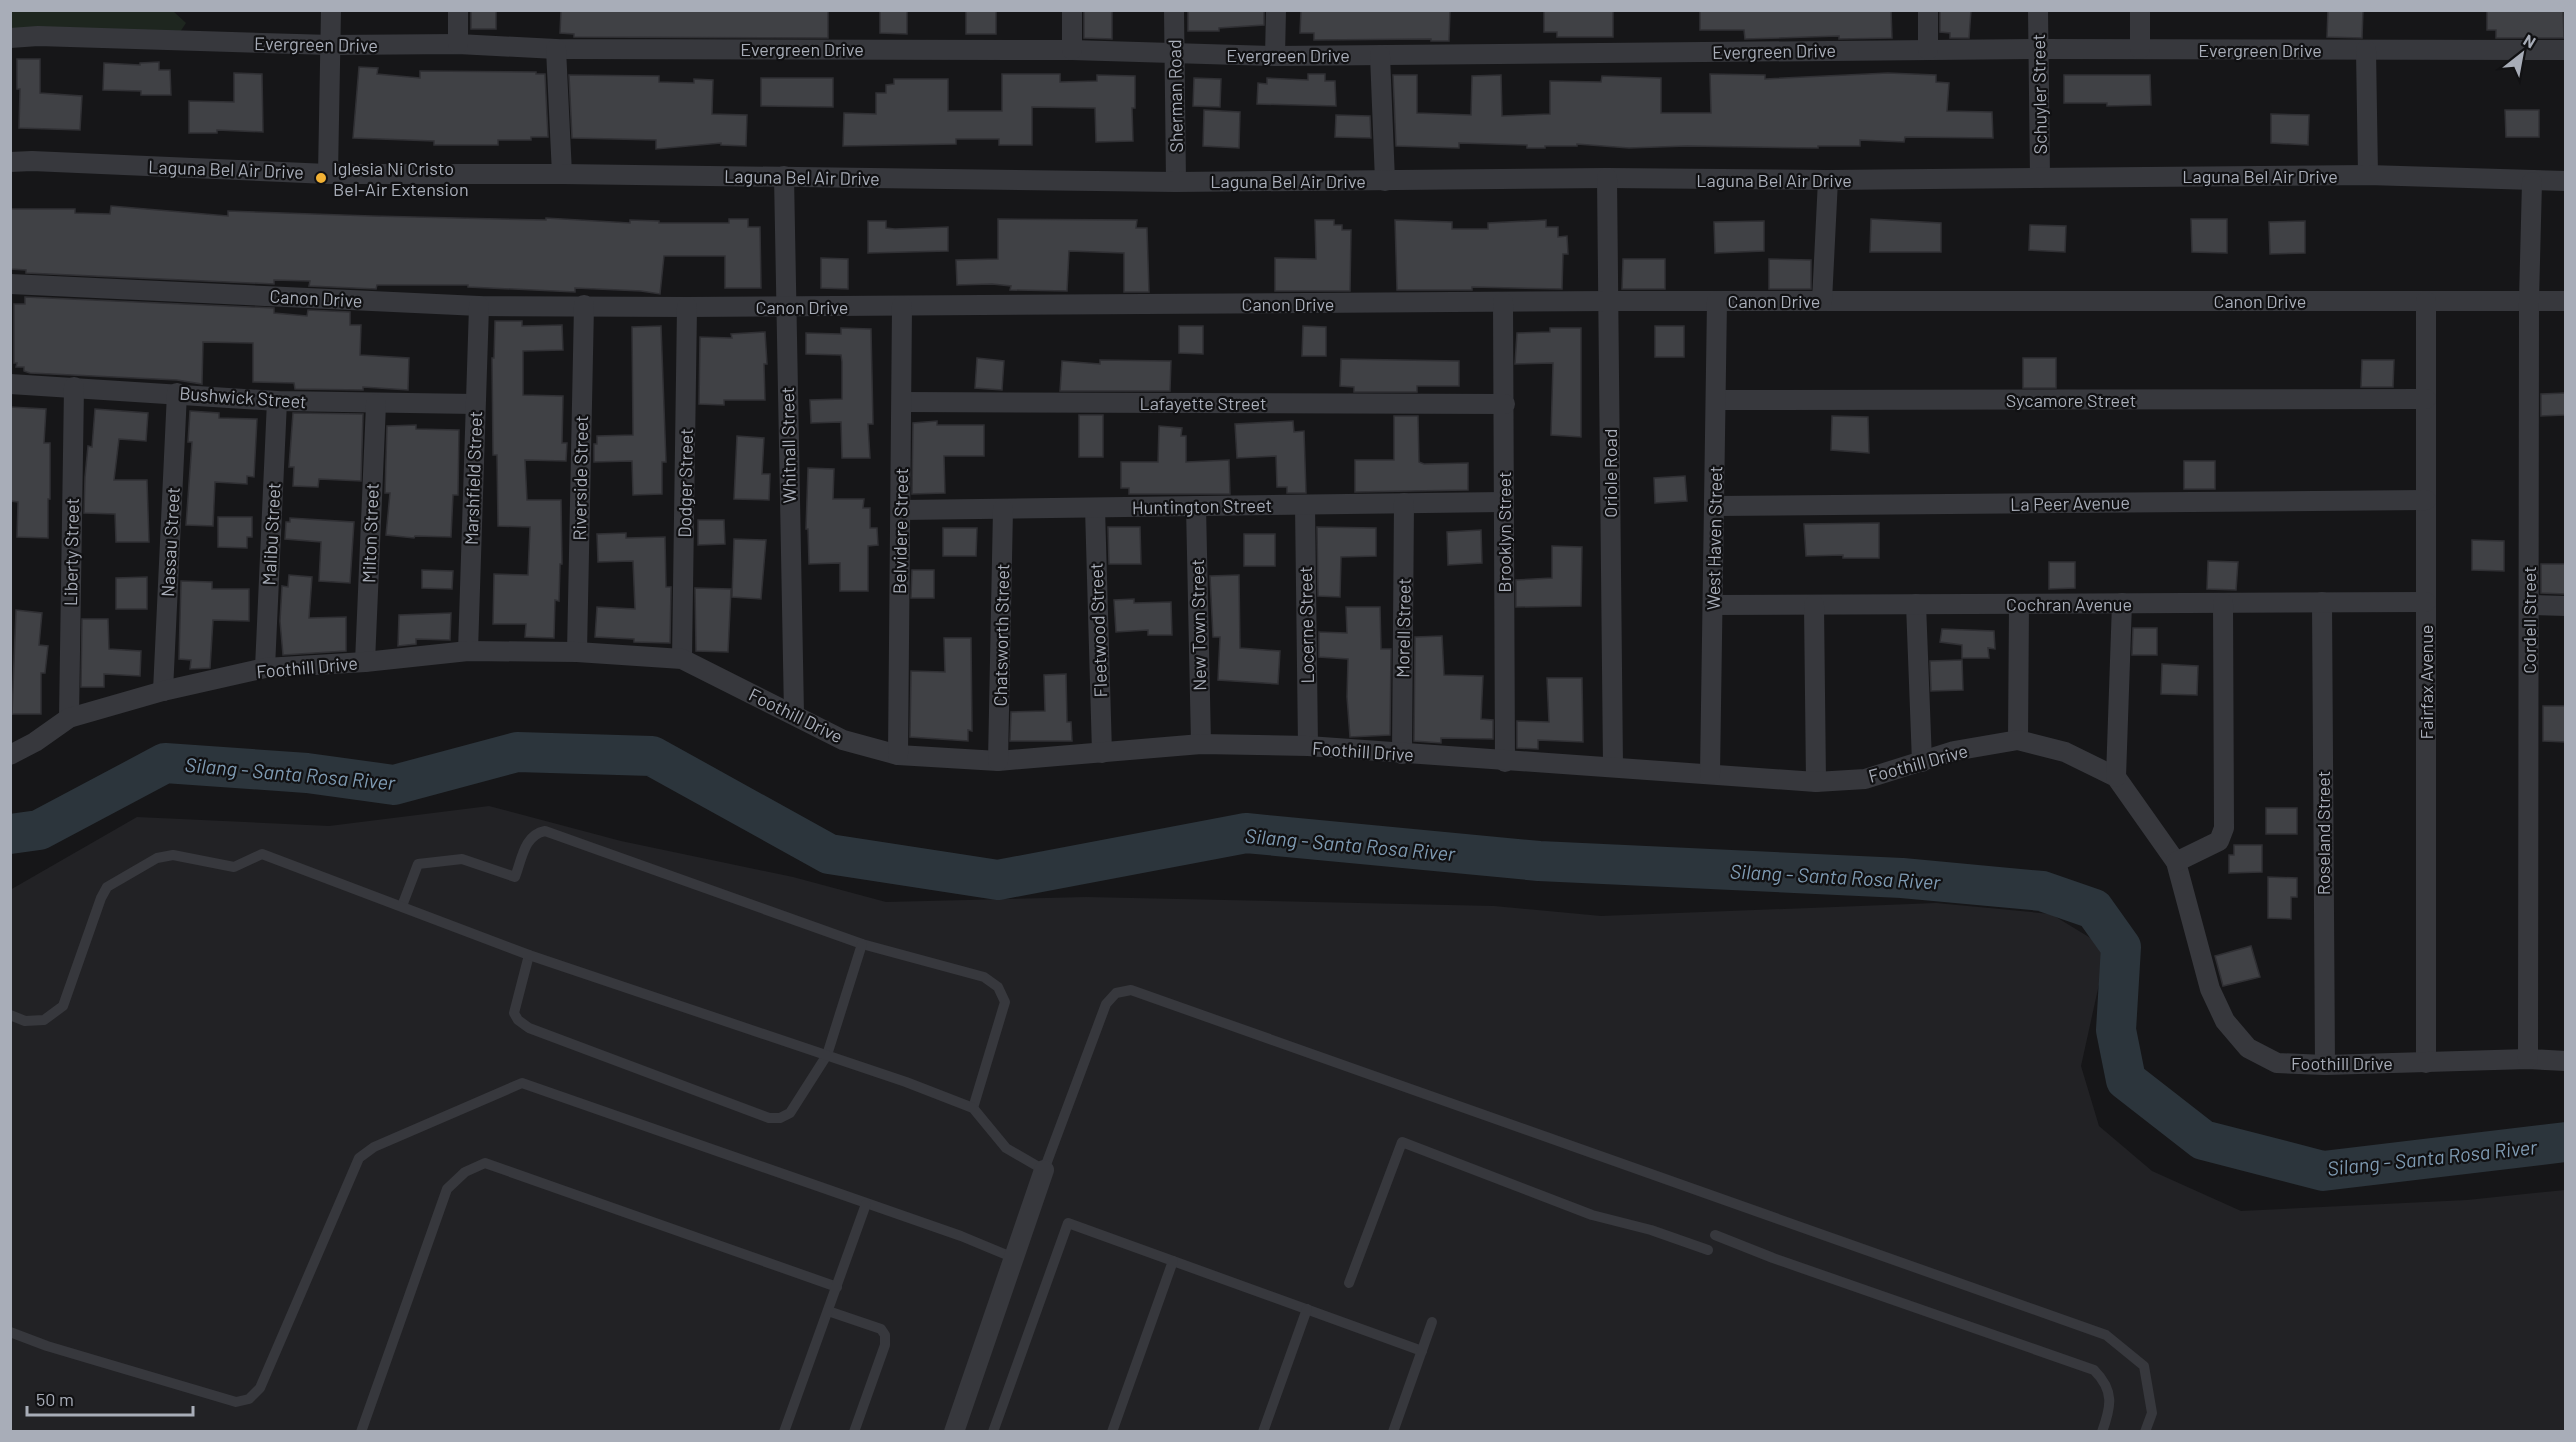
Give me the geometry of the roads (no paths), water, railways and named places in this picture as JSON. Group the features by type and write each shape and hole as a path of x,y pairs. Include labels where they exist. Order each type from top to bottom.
{"street":[{"path":"328,174 331,10"},
{"path":"458,10 458,44"},
{"path":"1071,50 1072,10"},
{"name":"Sherman Road","path":"1174,10 1176,182"},
{"path":"1275,56 1276,10"},
{"path":"1928,50 1929,10"},
{"name":"Schuyler Street","path":"2038,10 2040,178"},
{"path":"2140,10 2140,50"},
{"name":"Evergreen Drive","path":"10,38 38,36 331,45 458,44 556,49 1071,50 1275,56 2038,49 2565,50"},
{"path":"556,49 562,174"},
{"path":"2366,50 2368,175"},
{"path":"1380,55 1385,181"},
{"name":"Laguna Bel Air Drive","path":"10,162 32,161 328,174 562,174 1176,182 1607,178 1828,180 2368,175 2532,182 2565,181"},
{"name":"Whitnall Street","path":"783,177 794,714"},
{"name":"Oriole Road","path":"1607,178 1613,767"},
{"path":"1822,301 1828,180"},
{"name":"Cordell Street","path":"2528,1059 2529,300 2532,182"},
{"name":"Canon Drive","path":"10,284 479,306 785,307 1609,301 2565,301"},
{"name":"West Haven Street","path":"1710,774 1717,301"},
{"name":"Fairfax Avenue","path":"2426,301 2426,1063"},
{"name":"Brooklyn Street","path":"1503,302 1505,762"},
{"name":"Riverside Street","path":"577,652 584,305"},
{"name":"Marshfield Street","path":"468,651 479,306"},
{"name":"Belvidere Street","path":"898,755 902,306"},
{"name":"Dodger Street","path":"682,659 687,307"},
{"name":"Bushwick Street","path":"10,384 277,401 475,404"},
{"name":"Liberty Street","path":"69,718 74,387"},
{"name":"Nassau Street","path":"164,691 177,393"},
{"name":"Sycamore Street","path":"1716,400 2426,399"},
{"name":"Malibu Street","path":"265,668 277,401"},
{"name":"Lafayette Street","path":"902,402 1505,404"},
{"name":"Milton Street","path":"365,662 376,404"},
{"name":"La Peer Avenue","path":"1714,506 2426,500"},
{"name":"Huntington Street","path":"901,510 1503,502"},
{"name":"Morell Street","path":"1402,754 1404,503"},
{"name":"Locerne Street","path":"1305,505 1308,746"},
{"name":"New Town Street","path":"1196,506 1201,744"},
{"name":"Fleetwood Street","path":"1095,507 1102,753"},
{"name":"Chatsworth Street","path":"998,761 1004,509"},
{"name":"Roseland Street","path":"2322,602 2325,1065"},
{"name":"Cochran Avenue","path":"1713,605 2426,602"},
{"path":"2116,777 2122,603"},
{"path":"2176,862 2219,841 2224,828 2223,603"},
{"path":"1916,604 1922,762"},
{"path":"2018,740 2019,604"},
{"path":"1814,605 1816,782"},
{"path":"2530,605 2565,606"},
{"name":"Foothill Drive","path":"10,755 35,742 69,718 164,691 265,668 365,662 468,651 577,652 682,659 843,740 898,755 998,761 1201,744 1308,746 1505,762 1613,767 1816,782 1865,779 1954,751 2018,740 2065,752 2116,777 2176,862 2210,988 2225,1021 2248,1048 2277,1063 2325,1065 2565,1060"},
{"path":"954,1431 1044,1170"}],"lane":[{"path":"402,906 418,864 462,859 515,877 529,840 535,833 545,831 862,944 984,977 998,987 1005,1002 973,1108"},
{"path":"10,1015 25,1021 44,1020 63,1006 107,886 157,858 173,855 234,867 262,854 529,955 827,1055 973,1108 1006,1148 1044,1170 1106,1004 1116,993 1131,990 2106,1335 2144,1366 2152,1413 2145,1431"},
{"path":"529,955 514,1013 518,1020 529,1028 769,1118 780,1118 790,1113 827,1055 862,944"},
{"path":"10,1332 47,1346 236,1402 249,1399 260,1388 359,1158 374,1147 522,1083 961,1236 1014,1258"},
{"path":"1349,1283 1402,1142 1592,1215 1651,1230 1708,1250"},
{"path":"361,1431 447,1189 465,1172 485,1164 837,1287"},
{"path":"784,1431 866,1204"},
{"path":"993,1431 1068,1223 1422,1351"},
{"path":"1715,1235 1773,1258 2094,1370 2105,1385 2110,1408 2102,1431"},
{"path":"1112,1431 1173,1261"},
{"path":"1263,1431 1307,1309"},
{"path":"828,1311 881,1329 885,1335 885,1345 854,1431"},
{"path":"1393,1431 1432,1322"}],"waterway":[{"name":"Silang - Santa Rosa River","path":"10,834 39,830 165,763 307,773 394,785 517,752 652,756 829,854 998,880 1246,833 1539,861 1902,878 2042,891 2094,909 2121,947 2116,1030 2126,1080 2203,1140 2323,1171 2566,1142"}],"place":[{"name":"Iglesia Ni Cristo Bel-Air Extension","path":"321,178"}]}
